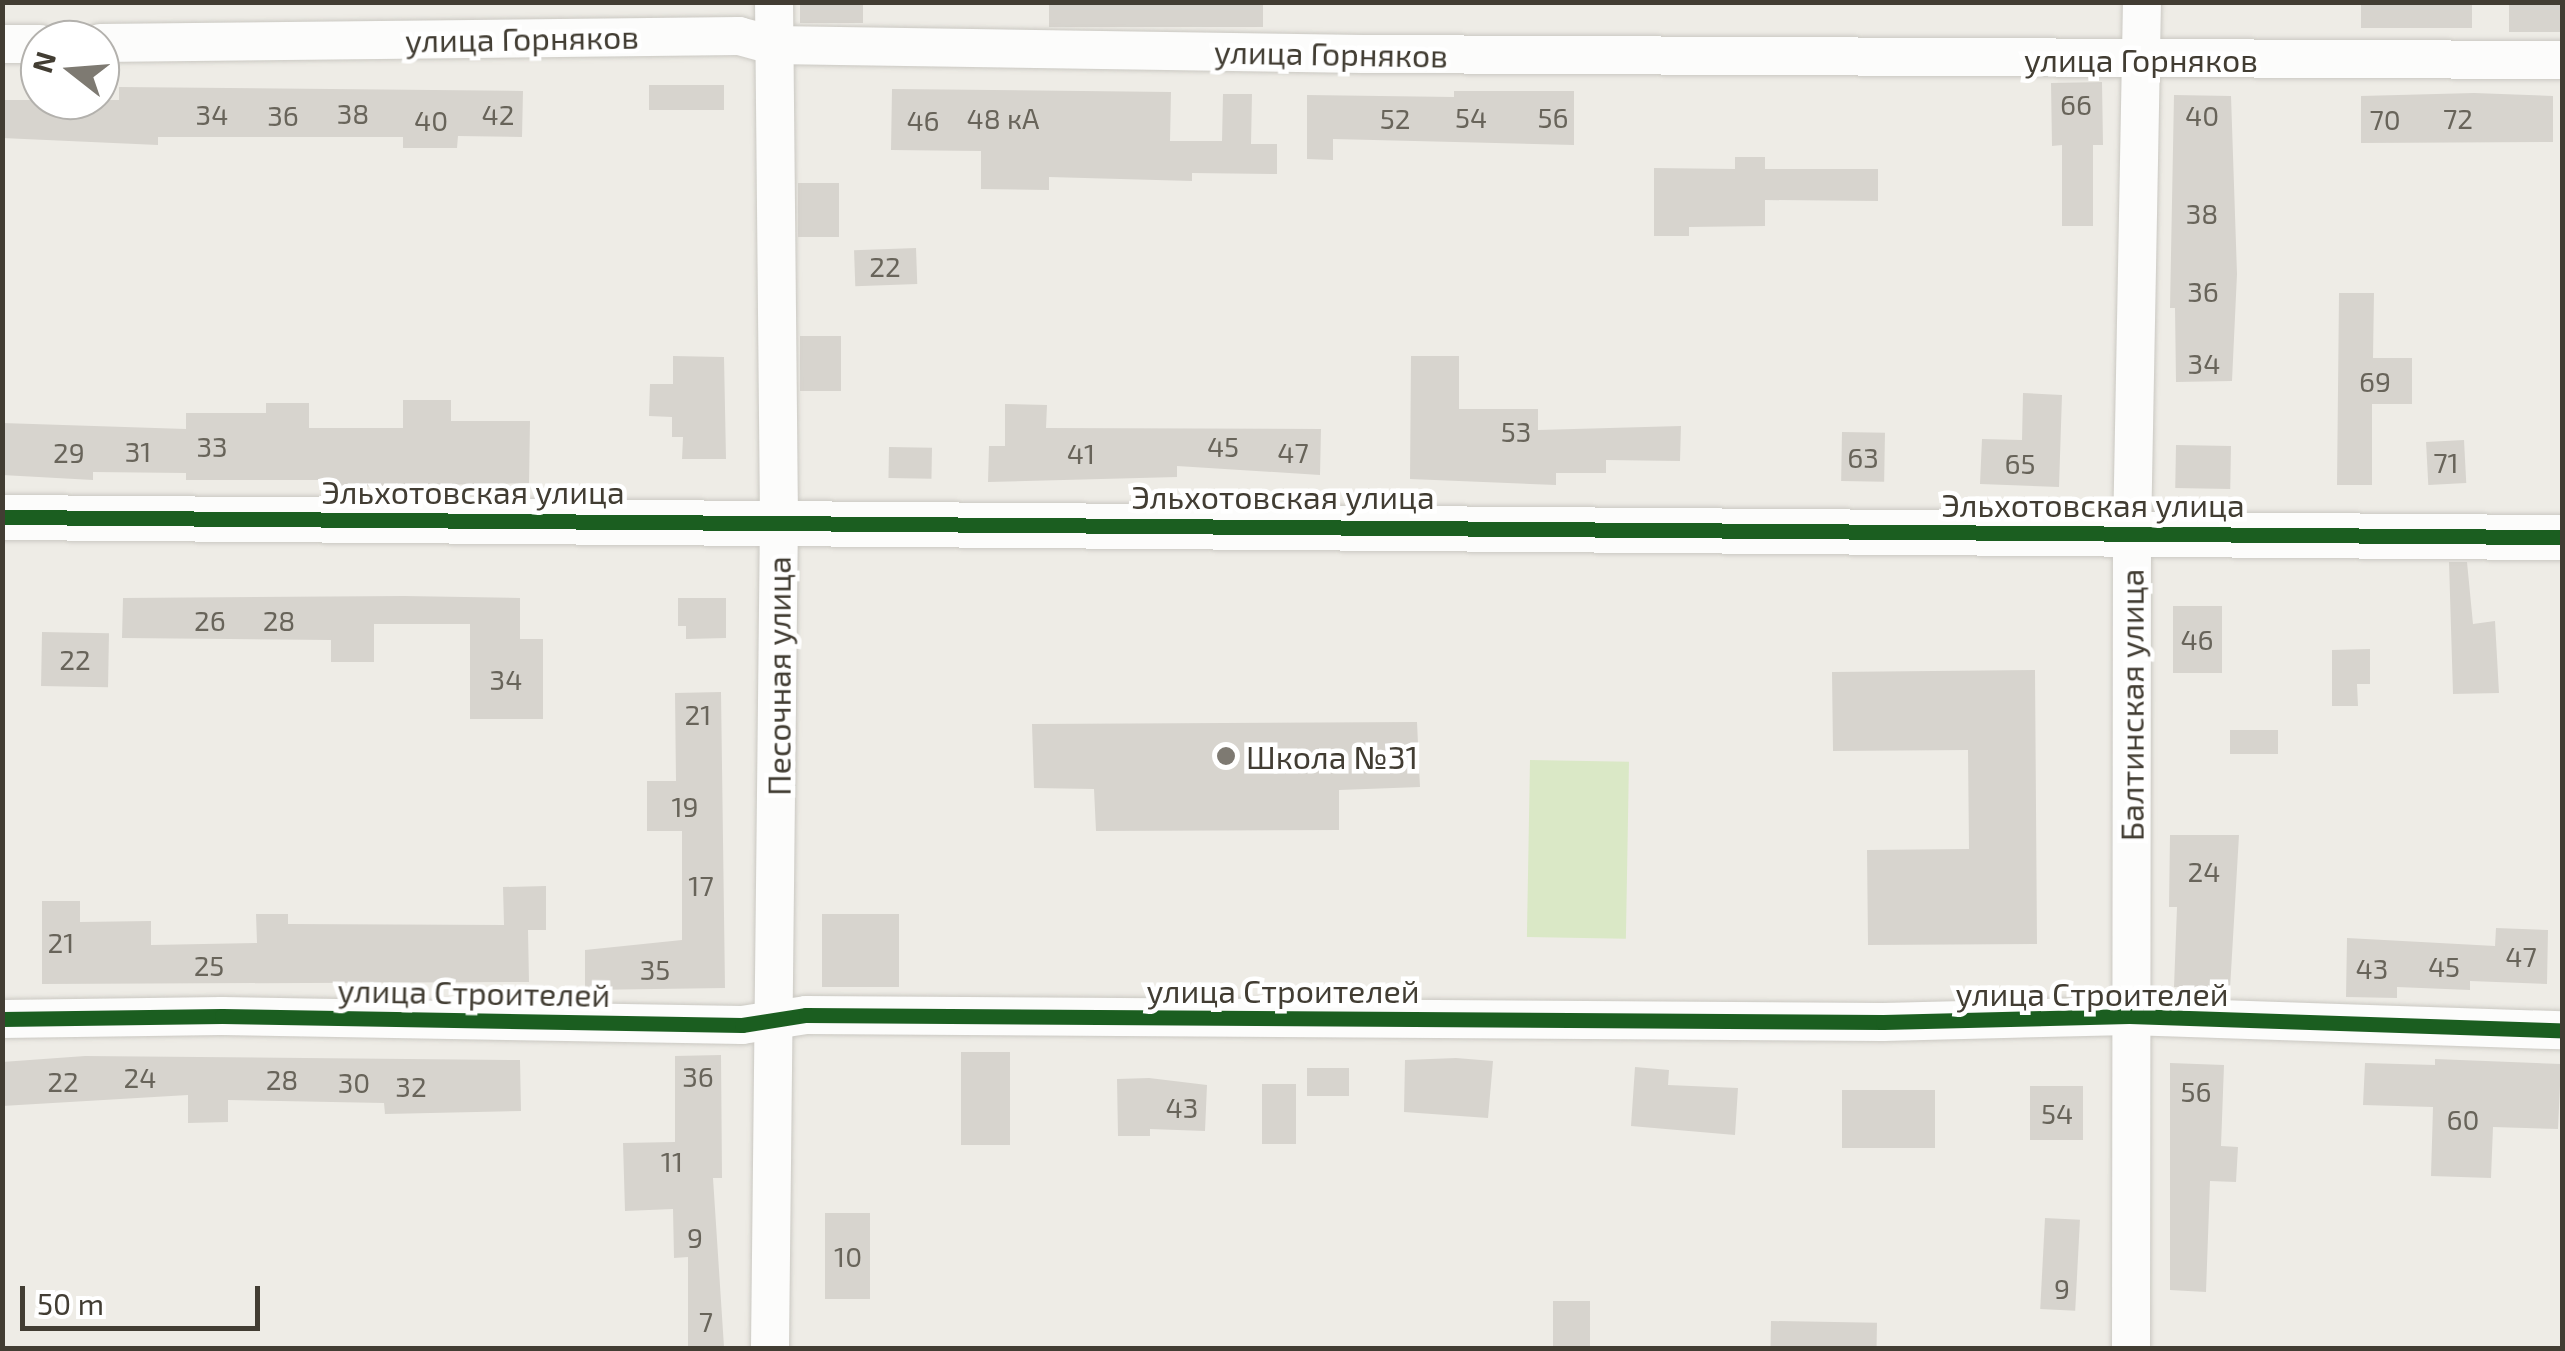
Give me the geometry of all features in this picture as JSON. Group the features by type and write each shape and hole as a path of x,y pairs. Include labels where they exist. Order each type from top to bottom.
{"street":[{"name":"Песочная улица","path":"770,1348 779,520 774,2"},
{"name":"Балтинская улица","path":"2131,1348 2132,536 2142,2"},
{"name":"улица Горняков","path":"120,43 739,36 773,45 2562,60"},
{"name":"Эльхотовская улица","path":"2,517 779,520 2132,536 2176,530 2562,537"},
{"name":"улица Строителей","path":"2,1019 222,1016 742,1024 776,1017 1882,1022 2129,1016 2562,1030"}],"green space":[{"path":"1530,760 1629,762 1626,939 1527,937"}],"building":[{"path":"800,2 863,2 863,23 800,23"},
{"path":"1049,2 1263,2 1263,27 1049,27"},
{"path":"2361,2 2472,2 2472,28 2361,28"},
{"path":"2509,2 2562,2 2562,32 2509,32"},
{"path":"2102,82 2103,145 2093,145 2093,226 2062,226 2062,145 2052,146 2051,83"},
{"path":"649,85 724,85 724,110 649,110"},
{"path":"120,87 523,91 522,137 458,136 457,148 403,148 403,137 158,137 158,145 2,138 2,100 20,100 20,120 120,120"},
{"path":"892,89 1171,92 1170,141 1222,141 1223,94 1252,94 1251,144 1277,144 1277,174 1192,173 1192,181 1049,177 1049,190 981,189 981,151 891,150"},
{"path":"1454,91 1574,91 1574,145 1333,139 1333,160 1307,159 1307,95 1454,97"},
{"path":"2174,95 2231,96 2237,274 2232,381 2176,382 2175,308 2170,308"},
{"path":"2361,96 2553,96 2553,142 2361,143"},
{"path":"1735,157 1765,157 1765,169 1878,169 1878,201 1765,200 1765,226 1689,227 1689,236 1654,236 1654,168 1735,169"},
{"path":"798,183 839,183 839,237 798,237"},
{"path":"916,248 917,284 855,286 854,250"},
{"path":"2339,293 2374,293 2373,358 2412,358 2412,404 2372,404 2372,485 2337,485"},
{"path":"800,336 841,336 841,391 800,391"},
{"path":"673,356 724,357 726,459 682,459 683,437 672,437 672,417 649,416 650,384 673,384"},
{"path":"1411,356 1459,356 1459,409 1538,409 1538,430 1681,426 1680,461 1606,460 1606,473 1556,473 1556,485 1410,479"},
{"path":"2023,393 2062,395 2059,487 1980,484 1982,439 2022,440"},
{"path":"403,400 451,400 451,421 530,421 529,483 331,487 331,480 186,480 186,473 93,472 93,480 2,475 2,423 186,429 186,413 266,413 266,403 309,403 309,428 403,428"},
{"path":"1005,404 1047,405 1046,428 1321,429 1320,475 1177,466 1177,477 988,482 989,446 1005,446"},
{"path":"1842,432 1885,433 1884,482 1841,481"},
{"path":"2464,440 2466,483 2428,485 2426,442"},
{"path":"2176,445 2231,446 2230,489 2175,488"},
{"path":"889,447 932,448 931,479 888,478"},
{"path":"2449,562 2467,562 2473,624 2495,621 2499,693 2453,694"},
{"path":"123,598 520,598 520,639 543,639 543,719 470,719 470,624 374,624 374,662 331,662 331,640 122,638"},
{"path":"678,598 726,598 726,638 686,639 686,626 678,626"},
{"path":"2173,606 2222,606 2222,673 2173,673"},
{"path":"42,632 109,633 108,687 41,686"},
{"path":"2370,649 2370,684 2357,684 2358,706 2332,706 2332,650"},
{"path":"2035,670 2037,944 1868,945 1867,850 1969,849 1968,750 1833,751 1832,672"},
{"path":"721,692 725,988 585,990 585,950 682,940 682,831 647,831 647,781 676,781 675,693"},
{"name":"Школа №31","path":"1417,722 1420,787 1339,790 1339,830 1096,831 1094,789 1034,788 1032,724"},
{"path":"2230,730 2278,730 2278,754 2230,754"},
{"path":"2170,835 2239,835 2230,989 2174,987 2177,907 2169,907"},
{"path":"546,886 546,930 528,930 529,982 42,984 42,901 80,901 80,922 151,921 151,945 257,943 256,914 288,914 288,924 504,925 503,887"},
{"path":"822,914 899,914 899,987 822,987"},
{"path":"2496,928 2548,930 2547,984 2470,981 2470,990 2397,987 2397,998 2346,997 2347,938 2495,946"},
{"path":"961,1052 1010,1052 1010,1145 961,1145"},
{"path":"721,1055 722,1178 713,1178 724,1347 688,1348 688,1257 674,1258 673,1209 625,1211 623,1143 675,1142 675,1056"},
{"path":"85,1056 520,1060 521,1111 385,1114 384,1103 228,1100 228,1122 188,1123 188,1095 2,1106 2,1062"},
{"path":"2435,1059 2561,1064 2558,1129 2493,1127 2491,1178 2431,1176 2433,1107 2363,1105 2365,1063 2435,1065"},
{"path":"1405,1060 1493,1061 1488,1118 1404,1112"},
{"path":"2170,1063 2224,1065 2221,1146 2238,1147 2236,1182 2210,1181 2206,1292 2170,1290"},
{"path":"1635,1067 1669,1070 1668,1085 1738,1088 1735,1135 1631,1126"},
{"path":"1307,1068 1349,1068 1349,1096 1307,1096"},
{"path":"1149,1078 1207,1085 1205,1131 1150,1129 1150,1136 1118,1136 1117,1079"},
{"path":"1262,1084 1296,1084 1296,1144 1262,1144"},
{"path":"2030,1086 2083,1086 2083,1140 2030,1140"},
{"path":"1842,1090 1935,1090 1935,1148 1842,1148"},
{"path":"825,1213 870,1213 870,1299 825,1299"},
{"path":"2045,1218 2080,1220 2075,1311 2040,1309"},
{"path":"1553,1301 1590,1301 1590,1348 1553,1348"},
{"path":"1771,1321 1877,1323 1877,1348 1771,1348"}],"cycle path":[{"path":"2,517 2562,537"},
{"path":"2,1019 222,1016 742,1025 806,1015 1883,1022 2129,1016 2562,1030"}],"place":[{"name":"Школа №31","path":"1226,756"}]}
